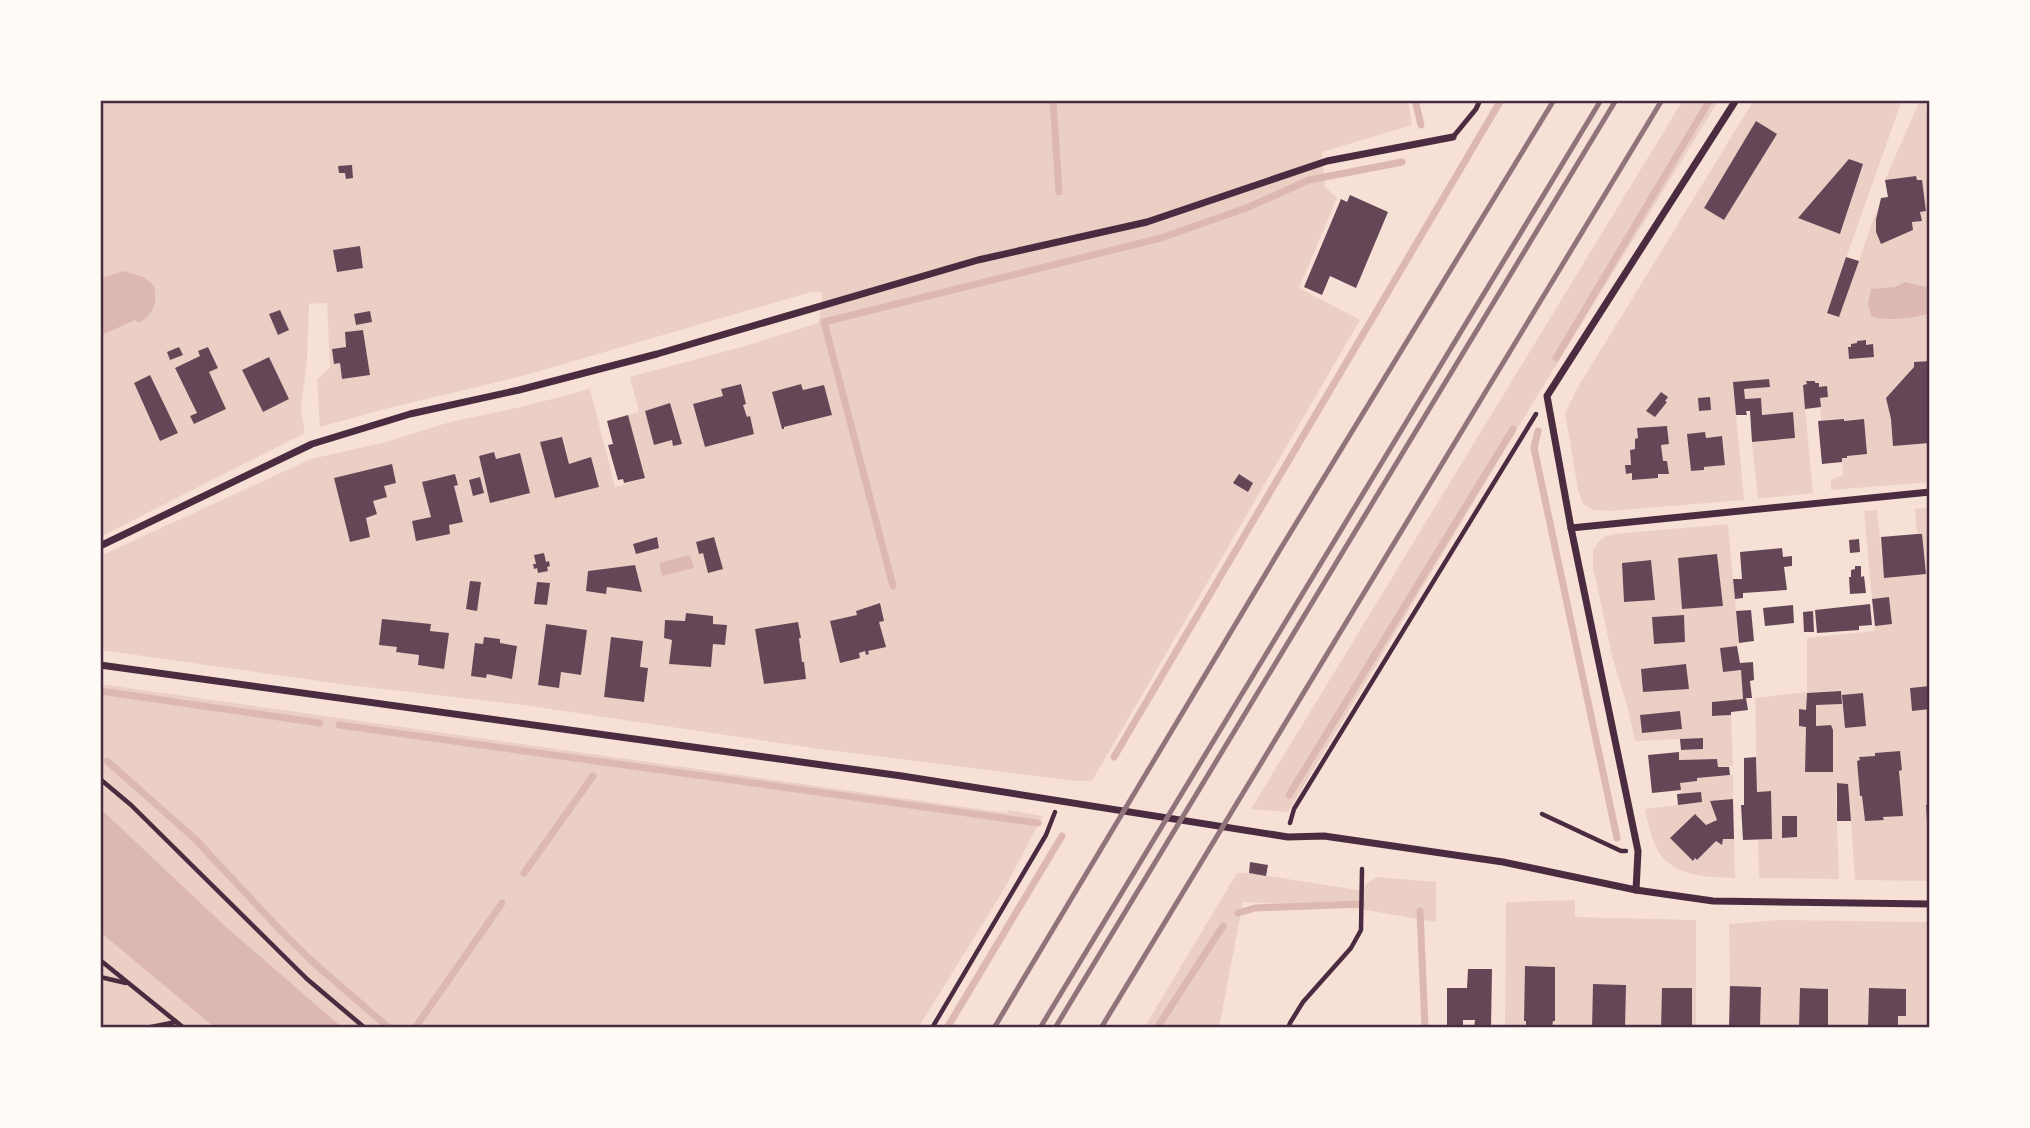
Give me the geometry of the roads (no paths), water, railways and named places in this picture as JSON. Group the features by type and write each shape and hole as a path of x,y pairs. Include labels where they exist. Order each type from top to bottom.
{"street":[{"path":"1636,890 1638,851 1571,528 1547,396 1736,100"},
{"path":"100,546 312,444 347,433 410,414 519,390 656,354 978,260 1147,222 1326,161 1453,137"},
{"path":"1571,528 1930,492"},
{"path":"100,665 902,776 1288,837 1324,836 1503,862 1636,890 1713,901 1930,904"}],"lane":[{"path":"1453,137 1480,100"}],"waterway":[{"path":"1053,100 1059,192"},
{"path":"1415,100 1421,125"},
{"path":"1114,757 1501,100"},
{"path":"1556,358 1710,100"},
{"path":"893,586 824,322 1161,238 1249,207 1309,180 1402,162"},
{"path":"1289,795 1513,429"},
{"path":"1538,431 1534,448 1617,838"},
{"path":"100,691 320,723"},
{"path":"339,725 1038,823"},
{"path":"107,761 195,839 314,963 389,1028"},
{"path":"524,873 593,776"},
{"path":"947,1028 1062,836"},
{"path":"415,1028 502,903"},
{"path":"1238,913 1255,908 1362,904"},
{"path":"1420,911 1425,1028"},
{"path":"1157,1028 1223,926"}],"railway":[{"path":"994,1028 1281,548 1554,100"},
{"path":"1040,1028 1601,100"},
{"path":"1055,1028 1616,100"},
{"path":"1101,1028 1662,100"}]}
